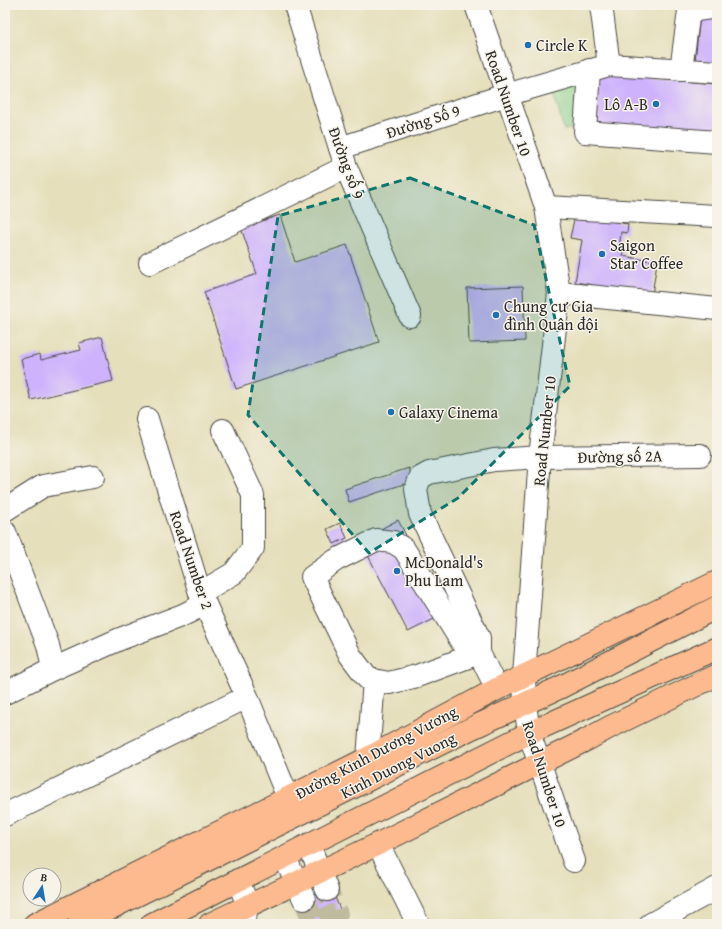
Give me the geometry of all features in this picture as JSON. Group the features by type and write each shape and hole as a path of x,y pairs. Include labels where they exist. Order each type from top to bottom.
{"main road":[{"name":"Đường Kinh Dương Vương","path":"35,924 292,807 368,758 497,689 717,582"},
{"name":"Kinh Duong Vuong","path":"79,924 292,807 561,687 717,608"},
{"path":"152,924 285,858 529,733 717,648"},
{"path":"210,924 245,915 324,881 378,844 539,762 717,675"}],"street":[{"name":"Đường số 9","path":"295,5 343,158 410,316"},
{"name":"Road Number 10","path":"476,5 506,95 546,206 559,293 540,457 524,676 524,704 529,733 574,861"},
{"path":"601,5 609,65"},
{"path":"681,70 689,11 717,7"},
{"name":"Đường Số 9","path":"150,263 343,158 506,95 609,65 717,72"},
{"path":"589,70 585,132 717,142"},
{"path":"546,206 717,216"},
{"path":"559,293 717,308"},
{"name":"Road Number 2","path":"147,419 203,599 247,697 292,807"},
{"path":"5,694 53,669 120,639 183,615 234,572 253,548 253,495 222,430"},
{"name":"Đường số 2A","path":"479,653 479,638 420,514 416,489 420,478 429,473 494,460 540,457 700,455"},
{"path":"5,510 43,486 93,477"},
{"path":"5,532 48,645 53,669"},
{"path":"479,653 417,676 389,683 368,679 350,655 312,577 336,560 376,540 393,542 404,549 461,640 479,653 497,689"},
{"path":"368,758 374,680"},
{"path":"5,815 247,697"},
{"path":"378,844 418,924"},
{"path":"309,845 324,881"},
{"path":"285,858 300,891"},
{"path":"238,880 245,915"},
{"path":"654,923 717,888"}],"highlighted area":[{"path":"410,178 534,225 570,386 458,498 369,553 248,415 278,216"}],"green space":[{"path":"584,77 580,127 564,130 552,86"}],"building":[{"path":"700,15 717,16 717,63 695,61"},
{"name":"Lô A-B","path":"597,74 717,84 717,135 593,124"},
{"path":"280,215 295,262 347,245 379,342 236,389 204,292 257,274 241,228"},
{"name":"Saigon Star Coffee","path":"575,215 628,224 627,233 621,232 619,251 624,252 623,256 657,262 652,295 575,282 582,240 570,238"},
{"name":"Chung cư Gia đình Quân đội","path":"523,286 525,341 469,343 467,288"},
{"path":"102,337 113,381 31,400 21,359 40,354 41,360 81,350 79,343"},
{"path":"409,468 413,481 349,502 345,489"},
{"path":"398,520 446,613 408,632 360,540"},
{"path":"340,523 347,538 334,544 327,529"},
{"path":"331,888 346,923 305,924 296,903"}],"tunnel":[{"path":"304,899 314,923 337,914 327,890"}],"place":[{"name":"Circle K","path":"528,45"},
{"name":"Lô A-B","path":"656,104"},
{"name":"Saigon Star Coffee","path":"602,254"},
{"name":"Chung cư Gia đình Quân đội","path":"496,315"},
{"name":"Galaxy Cinema","path":"391,412"},
{"name":"McDonald's Phu Lam","path":"397,571"}]}
